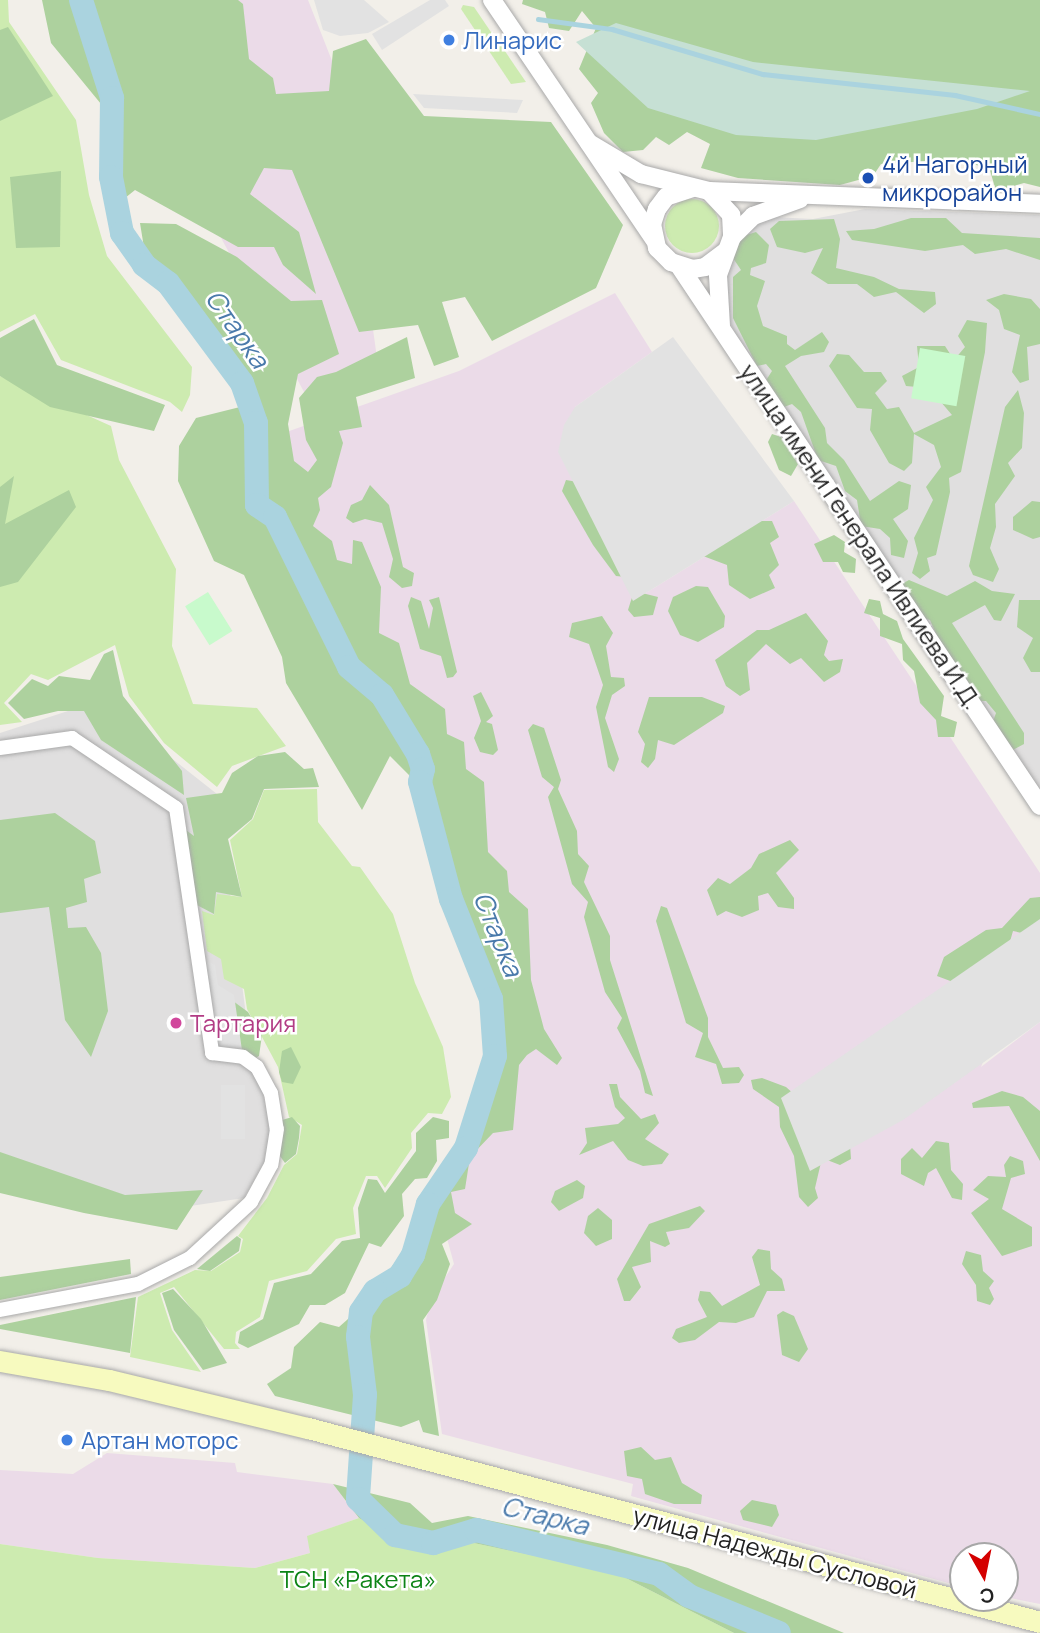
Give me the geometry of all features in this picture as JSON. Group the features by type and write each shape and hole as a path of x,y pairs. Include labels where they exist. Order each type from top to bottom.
{"main road":[{"name":"улица Надежды Сусловой","path":"0,1361 109,1380 308,1427 1040,1622"}],"street":[{"path":"492,0 663,256 680,267 705,267 729,245 753,216 812,195"},
{"path":"589,144 641,174 702,189 1040,204"},
{"path":"654,239 657,209 673,194 702,189"},
{"path":"702,189 731,215 729,245 718,275 721,326"},
{"name":"улица имени Генерала Ивлиева И.Д.","path":"680,267 1040,806"},
{"path":"0,748 72,738 176,808 212,1053 243,1057 257,1067 271,1093 275,1150 262,1183 238,1217 190,1258 138,1284 0,1310"}],"shaded area":[{"path":"145,0 308,0 338,76 380,380 310,403 205,208"},
{"path":"314,0 364,0 389,22 368,33 340,36 323,30"},
{"path":"430,0 445,0 449,6 382,50 372,34"},
{"path":"413,94 523,100 517,113 424,108"},
{"path":"865,209 1040,215 1040,804 742,351 726,312 725,276 735,241 752,225 772,217 813,219"},
{"path":"615,293 652,352 575,407 633,601 794,501 1040,873 1040,919 981,1067 1040,1022 1040,1604 1019,1600 1019,1542 949,1542 949,1583 631,1496 633,1484 442,1434 426,1320 431,1299 454,1264 439,1209 532,1036 287,490 278,435 459,371"},
{"path":"673,337 794,501 633,601 558,452 564,425 575,407"},
{"path":"99,701 217,794 254,1076 261,1086 270,1123 268,1156 244,1198 110,1218 0,1182 0,733"},
{"path":"1040,919 1040,1022 903,1120 810,1171 781,1098"},
{"path":"196,956 215,965 218,985 234,995 243,1057 212,1053"},
{"path":"221,1085 245,1085 245,1139 221,1139"},
{"path":"107,1453 235,1463 237,1472 333,1484 359,1518 308,1536 310,1553 255,1568 98,1558 0,1544 0,1470 73,1474"}],"green space":[{"path":"0,0 8,0 9,22 76,120 89,195 107,256 192,367 190,395 182,412 170,402 61,360 35,314 0,332"},
{"path":"42,0 238,0 243,4 249,59 273,78 276,94 329,91 333,51 366,39 424,116 551,122 623,225 596,288 492,341 465,297 442,302 459,357 434,366 418,325 359,332 292,170 264,168 250,194 299,232 316,294 283,265 274,247 238,247 135,190 120,202 116,142 101,104 51,43"},
{"path":"523,0 1040,0 1040,187 1024,183 996,191 989,167 943,160 881,164 873,176 840,185 738,178 701,168 710,144 687,132 669,145 656,137 643,150 623,152 604,133 591,103 598,93 579,69 596,28 582,11 569,31 549,28 545,12 522,4"},
{"path":"463,5 474,7 495,38 485,45 461,9"},
{"path":"616,23 753,62 1030,91 977,109 816,140 736,135 648,108 576,42"},
{"path":"8,27 53,96 0,121 0,30"},
{"path":"498,41 526,82 511,84 487,48"},
{"path":"61,171 60,247 16,248 10,177"},
{"path":"692,199 711,207 719,226 711,245 692,253 673,245 665,226 673,207"},
{"path":"911,218 946,218 962,233 1040,238 1040,260 1006,249 975,254 963,245 925,251 852,240 846,231 874,229"},
{"path":"834,219 840,239 836,268 874,277 899,289 935,292 936,304 924,313 896,292 874,297 857,284 828,284 811,273 823,248 805,253 777,247 770,229 779,221"},
{"path":"140,223 176,224 237,257 291,301 322,300 339,354 298,374 288,424 294,461 308,472 317,460 306,440 299,398 317,377 336,372 407,337 415,378 356,397 362,427 339,431 343,443 331,487 318,498 320,510 313,526 332,541 337,560 352,564 353,540 362,542 381,587 379,633 399,643 410,684 445,709 447,734 464,742 466,769 484,782 488,852 507,871 509,892 528,909 531,980 544,1029 562,1058 557,1065 536,1049 527,1055 519,1065 513,1130 493,1133 470,1157 465,1189 451,1192 455,1213 472,1224 442,1244 450,1264 437,1300 423,1320 439,1436 423,1432 419,1420 401,1427 275,1396 267,1384 291,1368 294,1347 320,1322 339,1327 357,1311 404,1251 454,1175 485,1070 483,981 443,908 409,775 390,756 362,810 286,683 282,657 244,575 214,561 178,481 179,446 196,418 240,407 219,360 146,260"},
{"path":"756,232 769,245 766,263 751,268 750,275 765,281 757,306 763,326 787,336 787,344 795,350 822,332 829,342 824,352 801,356 785,366 825,428 827,443 844,460 870,501 899,481 911,485 908,509 893,519 908,541 904,558 891,555 890,538 880,529 861,526 857,500 845,491 836,466 818,460 801,412 792,404 784,407 764,394 761,388 772,371 766,364 757,366 733,318 733,277 741,270 733,258 740,237"},
{"path":"1004,294 1031,299 1040,309 1040,344 1027,347 1029,380 1020,383 1012,372 1020,335 1004,329 999,310 986,300"},
{"path":"34,319 57,365 165,405 154,431 50,407 0,376 0,338"},
{"path":"967,320 987,323 985,352 961,472 949,478 950,492 936,555 927,558 930,571 920,579 912,573 918,553 914,538 933,500 926,487 941,467 934,445 914,434 912,463 904,471 889,463 870,430 872,409 857,408 829,366 837,354 849,355 864,372 881,372 887,381 875,393 887,409 899,407 914,433 952,415 929,388 906,386 902,376 919,367 917,346 945,346 954,360 965,347 958,336"},
{"path":"920,348 965,356 956,406 911,398"},
{"path":"0,376 111,426 119,460 176,569 172,646 193,704 257,708 286,746 232,766 217,787 164,743 129,696 115,645 48,680 31,674 4,703 22,722 0,725"},
{"path":"1018,390 1024,413 1022,448 1008,463 1015,476 995,504 996,527 990,548 999,569 993,582 973,575 969,566 1005,407"},
{"path":"772,434 781,437 798,464 791,476 779,470 768,442"},
{"path":"14,476 5,524 69,490 76,507 18,582 0,587 0,487"},
{"path":"566,480 578,482 626,577 616,576 593,545 562,491"},
{"path":"370,485 389,505 403,567 414,573 412,586 402,588 389,577 393,559 382,523 365,519 353,523 346,518 351,505 362,500"},
{"path":"1032,501 1040,502 1040,537 1033,539 1013,530 1013,517"},
{"path":"754,521 772,521 779,537 770,543 779,565 769,575 775,588 750,599 729,585 727,565 695,553"},
{"path":"834,535 845,542 844,552 856,559 855,573 843,572 838,562 823,562 814,544"},
{"path":"909,580 947,596 975,581 992,591 1015,594 1001,621 994,620 985,605 952,623 1024,733 1024,744 1009,752 991,727 996,713 986,701 965,701 930,620 912,615 900,585"},
{"path":"696,586 708,587 725,616 724,627 698,642 680,635 668,611 673,597"},
{"path":"634,591 658,597 653,615 634,617 628,610"},
{"path":"208,592 232,631 209,645 185,606"},
{"path":"411,597 421,601 429,629 433,608 429,600 439,597 457,672 453,677 447,678 441,656 420,649 408,606"},
{"path":"869,599 880,601 883,614 897,621 903,639 944,696 941,716 957,722 954,737 938,737 936,720 920,703 914,671 903,660 902,644 880,636 880,618 864,613"},
{"path":"1019,600 1040,600 1040,672 1031,672 1023,658 1033,638 1017,627"},
{"path":"806,613 828,641 824,655 829,661 843,659 840,672 824,682 801,658 790,664 766,644 747,663 750,690 740,696 726,686 715,660 757,630 769,630"},
{"path":"602,616 613,633 606,646 611,677 624,678 625,686 612,695 605,718 619,759 614,772 608,767 596,707 603,685 589,644 569,637 572,623"},
{"path":"113,650 123,696 182,771 184,795 101,740 84,711 58,711 24,719 8,703 32,679 48,686 59,676 90,680 104,654"},
{"path":"481,692 493,716 486,722 492,724 498,750 493,755 480,752 474,738 481,721 473,696"},
{"path":"649,697 702,697 725,706 723,713 674,745 658,740 655,759 648,768 641,762 645,744 638,732"},
{"path":"533,724 544,728 561,780 558,789 577,831 578,854 589,866 584,882 610,936 610,960 653,1096 645,1093 640,1071 617,1028 622,1018 605,992 584,917 588,902 572,884 548,797 554,787 542,777 528,730"},
{"path":"285,752 304,769 313,768 319,787 264,789 252,819 228,839 242,897 216,892 214,914 193,903 175,822 194,836 186,798 222,793 232,773 258,756"},
{"path":"317,789 318,822 352,866 360,867 393,914 415,983 443,1047 451,1097 442,1114 428,1113 411,1133 412,1148 385,1188 377,1176 366,1176 353,1208 356,1234 336,1239 307,1271 269,1281 260,1317 236,1332 235,1343 240,1349 224,1349 174,1287 160,1293 172,1330 201,1372 130,1357 138,1297 195,1270 211,1271 240,1252 243,1239 238,1236 267,1198 284,1165 297,1154 302,1125 289,1117 278,1067 247,1009 244,989 224,979 221,959 207,951 202,911 214,915 217,894 242,897 230,840 253,819 264,790"},
{"path":"55,813 95,841 101,873 84,879 87,902 66,908 68,928 86,927 101,953 108,1011 91,1057 65,1020 49,907 0,913 0,820"},
{"path":"790,840 799,850 776,873 794,898 794,909 778,907 768,893 758,896 759,910 742,917 726,911 717,916 707,890 718,878 730,884 751,868 759,854"},
{"path":"1040,897 1040,937 1013,931 1009,945 953,982 937,976 944,957 986,930 1002,928 1030,898"},
{"path":"661,906 667,908 708,1018 708,1037 723,1068 739,1067 744,1075 739,1083 722,1084 716,1064 695,1057 703,1033 686,1023 656,921"},
{"path":"233,1001 248,1012 262,1035 259,1056 247,1063 238,1052"},
{"path":"291,1047 301,1067 293,1084 282,1082 279,1072 282,1051"},
{"path":"762,1078 786,1087 850,1144 851,1159 840,1165 822,1158 815,1188 818,1198 808,1207 799,1197 794,1156 780,1127 779,1107 753,1089 751,1080"},
{"path":"609,1084 617,1084 620,1097 641,1119 655,1114 659,1123 645,1139 669,1154 662,1164 643,1166 628,1160 613,1141 579,1155 587,1143 585,1128 618,1124 625,1118 615,1107"},
{"path":"1002,1091 1023,1097 1040,1111 1040,1161 1009,1106 973,1108 972,1103"},
{"path":"292,1117 300,1126 299,1138 296,1154 285,1163 277,1152 279,1121"},
{"path":"433,1117 449,1121 449,1138 436,1140 437,1161 427,1178 415,1179 402,1194 404,1216 381,1247 369,1243 345,1293 325,1305 310,1305 299,1324 248,1348 238,1343 240,1332 263,1319 274,1283 311,1274 342,1241 360,1238 358,1208 368,1179 377,1180 385,1193 416,1151 416,1133"},
{"path":"936,1141 949,1143 951,1170 963,1184 962,1200 952,1198 936,1168 928,1173 924,1186 901,1174 901,1159 912,1148 922,1158"},
{"path":"0,1152 125,1195 203,1190 177,1230 84,1213 0,1193"},
{"path":"1010,1156 1023,1161 1025,1174 1011,1178 1002,1209 1032,1227 1032,1246 1002,1256 971,1213 989,1199 973,1190 988,1176 1006,1177 1004,1165"},
{"path":"577,1180 585,1186 583,1198 559,1211 551,1202 555,1191"},
{"path":"700,1206 705,1211 689,1228 666,1232 670,1244 665,1247 650,1241 651,1262 632,1267 641,1287 630,1301 624,1301 617,1279 649,1224"},
{"path":"598,1208 612,1220 612,1239 596,1246 584,1233 588,1216"},
{"path":"237,1236 241,1239 239,1251 210,1271 197,1269"},
{"path":"758,1249 770,1251 771,1269 782,1279 785,1291 767,1291 754,1317 736,1323 719,1322 695,1340 679,1343 672,1338 676,1329 707,1317 698,1300 700,1291 710,1292 722,1306 760,1285 752,1257"},
{"path":"966,1251 981,1255 983,1271 994,1281 989,1288 994,1299 990,1305 977,1301 976,1285 962,1264"},
{"path":"130,1259 131,1274 0,1300 0,1277"},
{"path":"173,1289 201,1319 227,1363 203,1370 174,1330 162,1293"},
{"path":"136,1297 130,1353 0,1329 0,1325"},
{"path":"783,1311 794,1316 808,1349 799,1362 782,1355 777,1315"},
{"path":"641,1447 655,1460 671,1457 682,1483 702,1495 701,1504 674,1504 645,1494 642,1479 627,1476 624,1451"},
{"path":"333,1484 410,1503 432,1523 468,1516 607,1545 688,1568 844,1633 734,1633 616,1573 469,1542 433,1548 392,1537 359,1518"},
{"path":"752,1500 776,1505 779,1515 772,1527 743,1520 740,1511"},
{"name":"ТСН «Ракета»","path":"359,1518 392,1537 433,1548 469,1542 616,1573 734,1633 0,1633 0,1544 98,1558 255,1568 310,1553 307,1536"}],"waterway":[{"name":"Старка","path":"81,0 112,98 111,177 122,233 144,265 168,283 242,383 256,423 257,505 275,517 349,667 382,695 418,754 423,769 420,782 451,899 491,999 495,1056 466,1148 428,1204 413,1255 400,1276 375,1291 361,1312 358,1337 365,1395 358,1499 395,1535 433,1543 476,1530 659,1574 689,1596 779,1633"},
{"path":"538,19 612,29 763,74 955,95 1040,114"}],"place":[{"name":"Линарис","path":"449,40"},
{"name":"4й Нагорный микрорайон","path":"868,178"},
{"name":"Тартария","path":"176,1023"},
{"name":"Артан моторс","path":"67,1440"}]}
